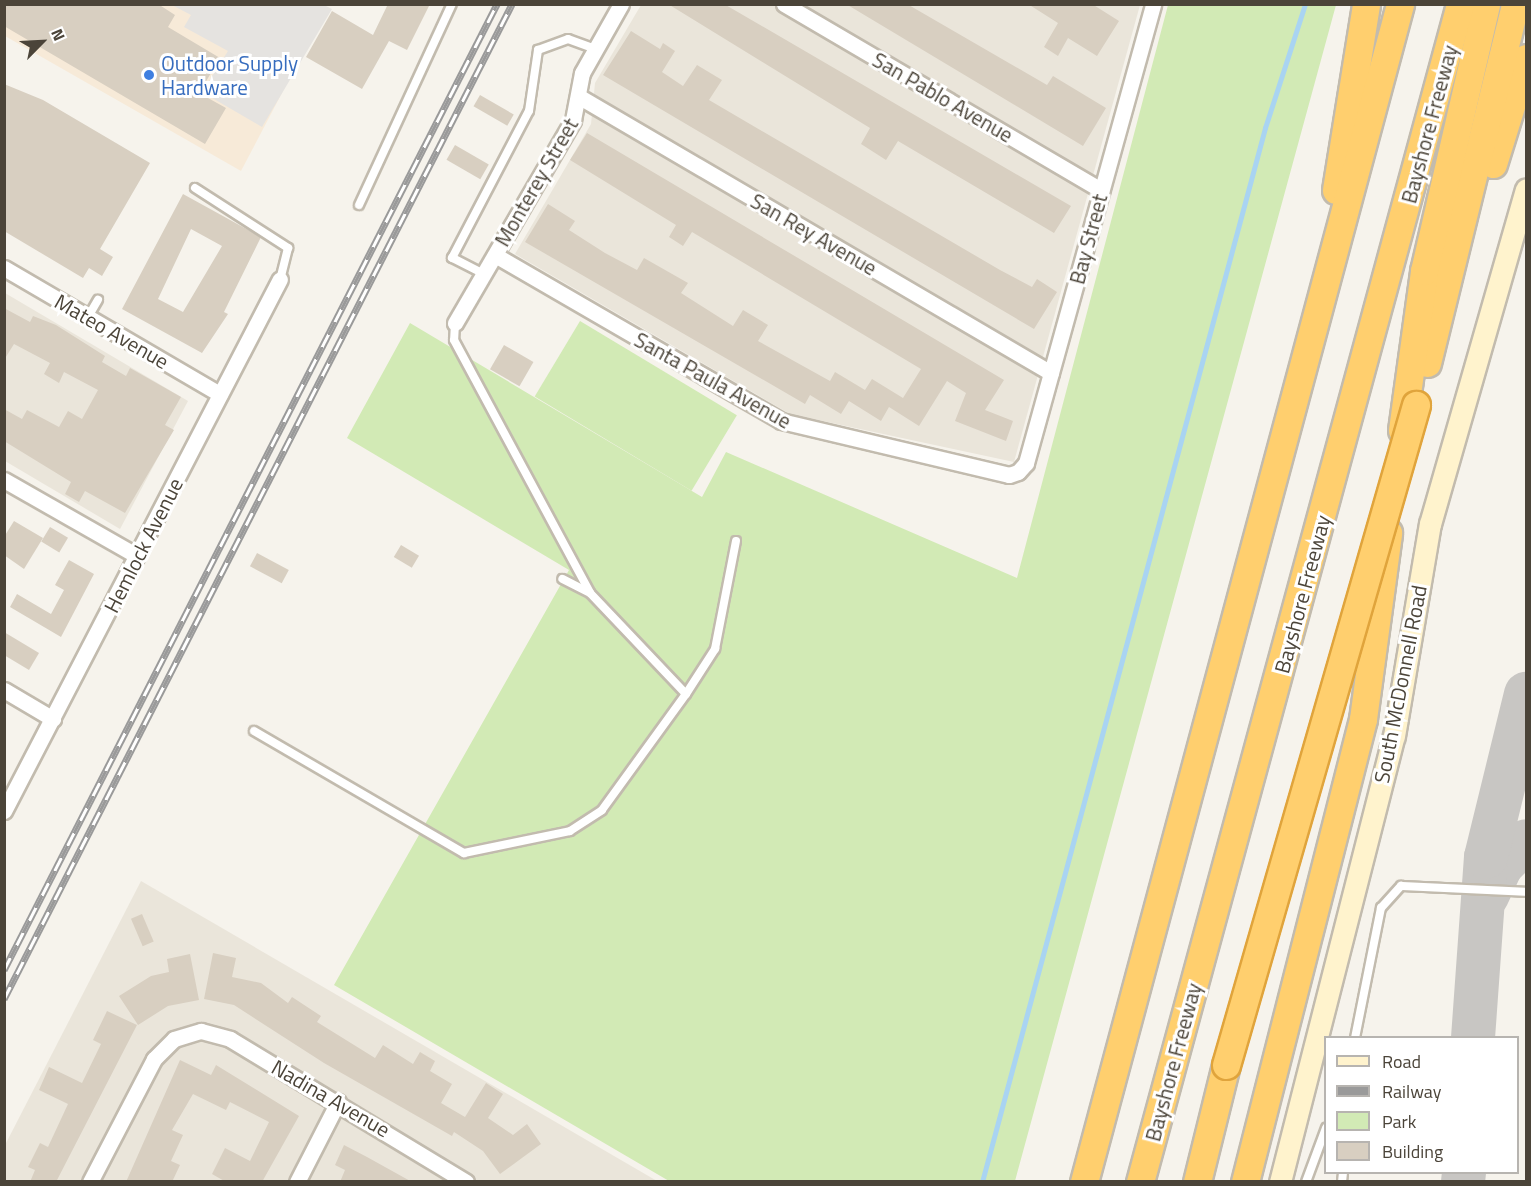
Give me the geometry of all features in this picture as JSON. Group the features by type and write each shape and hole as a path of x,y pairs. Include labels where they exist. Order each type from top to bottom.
{"highway":[{"path":"1315,327 1366,4"},
{"path":"1084,1182 1400,4"},
{"name":"Bayshore Freeway","path":"1140,1182 1460,4"},
{"path":"1245,1182 1363,718 1424,271 1486,4"},
{"path":"1416,405 1515,4"},
{"path":"1197,1182 1226,1065 1416,405 1527,58"}],"street":[{"name":"Monterey Street","path":"455,323 573,120 582,73 621,4"},
{"name":"San Pablo Avenue","path":"784,4 1101,190"},
{"name":"Bay Street","path":"1018,472 1026,463 1101,190 1148,7"},
{"name":"San Rey Avenue","path":"578,96 1051,373"},
{"name":"South McDonnell Road","path":"1280,1182 1394,736 1430,524 1527,189"},
{"name":"Santa Paula Avenue","path":"495,255 781,421 1008,475 1018,472"},
{"name":"Mateo Avenue","path":"4,268 220,394"},
{"name":"Hemlock Avenue","path":"4,811 280,279"},
{"path":"4,480 136,556"},
{"path":"4,690 53,719"},
{"name":"Nadina Avenue","path":"90,1182 154,1059 188,1033 230,1039 338,1102 466,1182"},
{"path":"297,1182 338,1102"}],"lane":[{"path":"359,205 452,4"},
{"path":"484,274 452,258 529,111 538,50 568,39 596,49"},
{"path":"195,188 288,248 280,279"},
{"path":"88,317 98,300"},
{"path":"455,323 454,340 590,592 686,694"},
{"path":"254,730 464,853 555,835 585,824 602,810 686,694 715,649 736,541"},
{"path":"562,579 590,592"},
{"path":"1350,1036 1381,908 1401,886 1527,892"},
{"path":"1355,1036 1358,1007"},
{"path":"1306,1182 1324,1133"}],"shaded area":[{"path":"319,4 326,9 241,171 5,36 5,5"},
{"path":"172,5 324,5 332,9 262,127 202,92 228,51 184,27 191,15"},
{"path":"641,5 1140,5 1014,462 790,414 515,254 591,124 595,83"},
{"path":"5,293 188,401 120,529 5,461"},
{"path":"141,881 657,1181 5,1181 4,1147"}],"green space":[{"path":"1168,5 1336,5 1015,1181 669,1181 334,985 569,570 347,438 410,323 702,497 726,452 1017,578"},
{"path":"580,321 737,415 692,491 535,396"}],"building":[{"name":"Outdoor Supply Hardware","path":"4,4 158,4 175,15 168,27 220,58 199,93 226,108 205,144 4,26"},
{"path":"388,4 430,4 407,50 389,41 362,89 306,57 332,11 373,35"},
{"path":"668,4 724,4 1071,206 1054,233 898,141 886,160 861,144 870,128"},
{"path":"846,4 907,4 1047,85 1053,76 1106,108 1083,146"},
{"path":"1028,4 1092,4 1119,21 1097,56 1068,38 1058,56 1044,47 1058,23"},
{"path":"631,31 660,49 663,43 675,51 662,72 683,86 697,65 722,80 709,100 1000,270 1032,287 1037,279 1057,292 1034,329 603,75"},
{"path":"4,84 43,100 150,163 100,249 113,257 102,276 89,268 83,278 4,231"},
{"path":"480,95 514,114 507,126 474,106"},
{"path":"587,133 1004,380 985,410 1013,421 1006,441 955,421 966,393 947,381 919,426 889,407 881,421 849,401 841,414 810,395 805,404 525,242 548,204 575,221 569,230 605,253 637,270 644,258 688,283 681,293 733,326 743,310 768,325 758,341 830,381 835,372 865,390 872,379 903,398 921,369 692,232 683,246 669,237 676,225 570,160"},
{"path":"455,145 489,164 480,179 446,160"},
{"path":"183,194 261,237 224,312 228,314 202,353 122,309","holes":["191,229 222,246 183,312 158,299"]},
{"path":"4,308 30,322 33,316 56,325 105,356 102,362 126,376 130,368 181,397 165,425 174,430 125,513 85,491 79,502 65,494 71,482 4,441 4,409 22,419 27,410 59,427 68,411 82,419 98,390 64,372 59,383 44,374 50,363 14,344 4,360"},
{"path":"504,345 533,362 519,386 490,369"},
{"path":"14,521 43,538 24,569 4,555 4,537"},
{"path":"50,527 68,538 59,552 41,542"},
{"path":"401,545 419,556 412,568 394,557"},
{"path":"257,553 289,570 282,583 250,566"},
{"path":"69,560 94,574 61,637 10,607 17,594 51,614 64,590 55,585"},
{"path":"4,632 39,653 29,670 4,655"},
{"path":"142,914 154,942 143,946 131,919"},
{"path":"213,953 236,958 232,977 261,983 288,1003 292,997 321,1016 317,1022 375,1058 383,1045 413,1064 420,1052 435,1061 430,1071 452,1084 441,1103 465,1117 486,1083 503,1094 488,1118 513,1135 527,1124 541,1144 500,1174 483,1151 454,1132 452,1136 324,1063 234,1005 204,999"},
{"path":"190,954 199,1000 168,1006 138,1025 119,996 151,976 169,972 167,959"},
{"path":"107,1011 137,1025 56,1182 30,1182 35,1170 28,1167 40,1143 48,1147 68,1104 39,1090 49,1067 82,1083 101,1044 93,1040"},
{"path":"180,1060 211,1075 216,1065 299,1116 262,1182 226,1182 212,1174 225,1148 250,1161 269,1122 230,1102 226,1110 193,1094 172,1130 183,1135 171,1161 180,1165 172,1182 126,1182"},
{"path":"344,1145 412,1182 340,1182 345,1170 335,1165"}],"waterway":[{"path":"982,1182 1265,128 1305,4"}],"taxiway":[{"path":"1473,1036 1486,857 1526,694"},
{"path":"1487,896 1501,866 1526,841"},
{"path":"1463,1182 1464,1174"}],"railway":[{"path":"4,970 497,4"},
{"path":"4,999 512,4"}],"place":[{"name":"Outdoor Supply Hardware","path":"149,75"}]}
